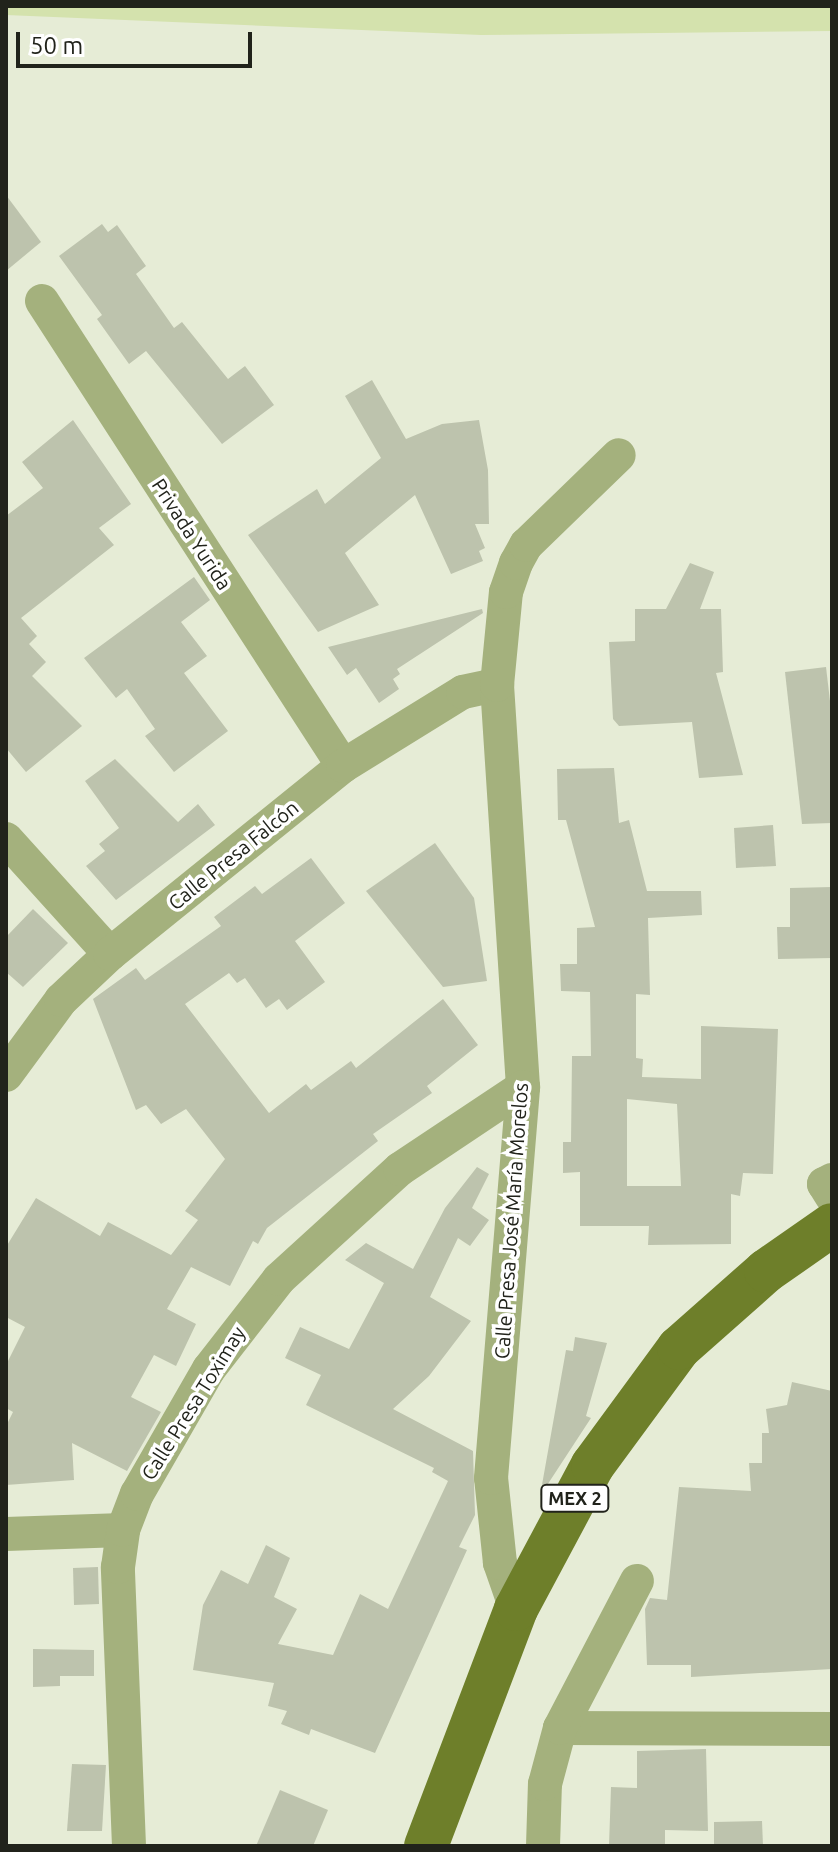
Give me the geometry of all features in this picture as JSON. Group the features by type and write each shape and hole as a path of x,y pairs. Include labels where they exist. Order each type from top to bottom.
{"main road":[{"name":"MEX 2","path":"426,1846 516,1609 593,1465 679,1348 766,1271 832,1225"}],"street":[{"name":"Privada Yurida","path":"42,301 343,766"},
{"name":"Calle Presa José María Morelos","path":"516,1609 500,1563 491,1478 523,1087 497,685 506,592 516,563 526,545 619,455"},
{"name":"Calle Presa Falcón","path":"6,1075 61,1000 110,954 343,766 463,692 497,685"},
{"path":"6,839 110,954"},
{"name":"Calle Presa Toximay","path":"129,1846 118,1567 123,1530 156,1457 209,1369 279,1279 400,1169 523,1087"},
{"path":"832,1180 824,1184 832,1197"},
{"path":"6,1534 123,1530"},
{"path":"543,1846 545,1784 560,1728 637,1581"},
{"path":"560,1728 832,1729"}],"green space":[{"path":"6,6 832,6 832,31 481,35 6,15"}],"building":[{"path":"6,195 41,242 6,271"},
{"path":"102,224 108,232 117,225 146,266 136,274 174,328 182,322 228,379 245,366 274,405 222,444 146,351 129,364 97,319 102,315 59,256"},
{"path":"372,380 406,439 442,424 479,420 488,470 489,524 475,524 485,548 479,551 483,561 451,574 415,495 345,553 379,605 318,632 248,535 317,489 325,504 381,458 345,396"},
{"path":"73,420 131,504 99,528 114,545 21,618 37,636 29,644 46,662 32,676 82,726 26,772 6,748 6,516 43,488 22,462"},
{"path":"690,563 714,572 700,609 721,609 723,672 716,673 743,775 699,778 692,722 619,726 613,719 609,642 635,641 635,609 666,609"},
{"path":"194,577 210,600 181,622 207,656 184,673 228,731 174,772 145,736 155,729 127,689 116,698 84,658"},
{"path":"482,609 483,613 397,669 400,674 393,679 399,689 379,703 356,668 347,675 328,647"},
{"path":"826,667 832,718 832,823 802,824 785,672"},
{"path":"115,759 178,822 198,804 215,825 116,900 86,866 105,851 99,844 119,828 85,781"},
{"path":"614,768 619,823 629,820 647,891 701,891 702,915 648,918 650,995 636,994 636,1058 643,1059 642,1077 701,1079 701,1026 778,1029 773,1174 743,1173 740,1196 731,1194 731,1244 648,1245 649,1226 580,1226 580,1172 563,1173 563,1142 571,1142 572,1056 591,1056 590,992 561,991 560,964 577,964 577,928 595,927 566,820 558,820 557,769","holes":["627,1099 677,1104 681,1186 627,1186"]},
{"path":"773,825 776,866 736,868 734,828"},
{"path":"435,843 474,898 487,981 443,987 366,891"},
{"path":"311,858 345,903 295,941 325,982 287,1010 279,999 266,1008 245,978 237,983 229,973 185,1004 269,1113 306,1084 311,1090 351,1061 356,1068 443,999 478,1045 427,1086 432,1093 373,1134 378,1141 267,1228 258,1244 253,1241 230,1286 191,1267 167,1309 196,1324 176,1366 154,1355 131,1397 161,1412 127,1471 72,1443 74,1480 6,1485 6,1426 13,1412 6,1408 6,1365 25,1327 6,1317 6,1247 36,1198 100,1236 108,1222 171,1255 198,1220 185,1211 225,1159 186,1109 161,1124 146,1105 136,1110 93,999 136,968 145,980 221,926 214,917 255,886 262,894"},
{"path":"832,887 832,958 778,959 777,927 790,927 790,888"},
{"path":"33,909 68,943 23,987 6,972 6,937"},
{"path":"477,1167 489,1174 472,1208 489,1220 470,1246 458,1238 430,1297 471,1321 429,1376 393,1409 473,1451 475,1515 459,1547 467,1550 375,1753 311,1729 309,1735 281,1724 287,1711 268,1706 274,1683 193,1670 203,1605 221,1570 248,1584 266,1545 290,1558 274,1597 297,1609 278,1644 333,1655 360,1594 388,1609 448,1481 432,1472 434,1468 306,1405 321,1375 285,1358 300,1327 349,1349 384,1283 345,1260 366,1243 413,1269 445,1208"},
{"path":"575,1337 607,1343 586,1416 591,1418 540,1496 566,1350 573,1351"},
{"path":"792,1382 832,1391 832,1669 691,1677 691,1665 647,1665 645,1609 650,1598 667,1600 679,1487 751,1491 749,1463 762,1463 762,1433 769,1433 766,1409 787,1405"},
{"path":"98,1567 99,1604 74,1605 73,1568"},
{"path":"33,1649 94,1650 94,1676 60,1676 60,1686 33,1687"},
{"path":"706,1749 708,1831 665,1830 665,1846 609,1846 611,1787 637,1788 637,1751"},
{"path":"72,1764 106,1765 102,1831 67,1831"},
{"path":"280,1790 328,1810 313,1846 256,1846"},
{"path":"762,1821 763,1846 714,1846 714,1822"}]}
